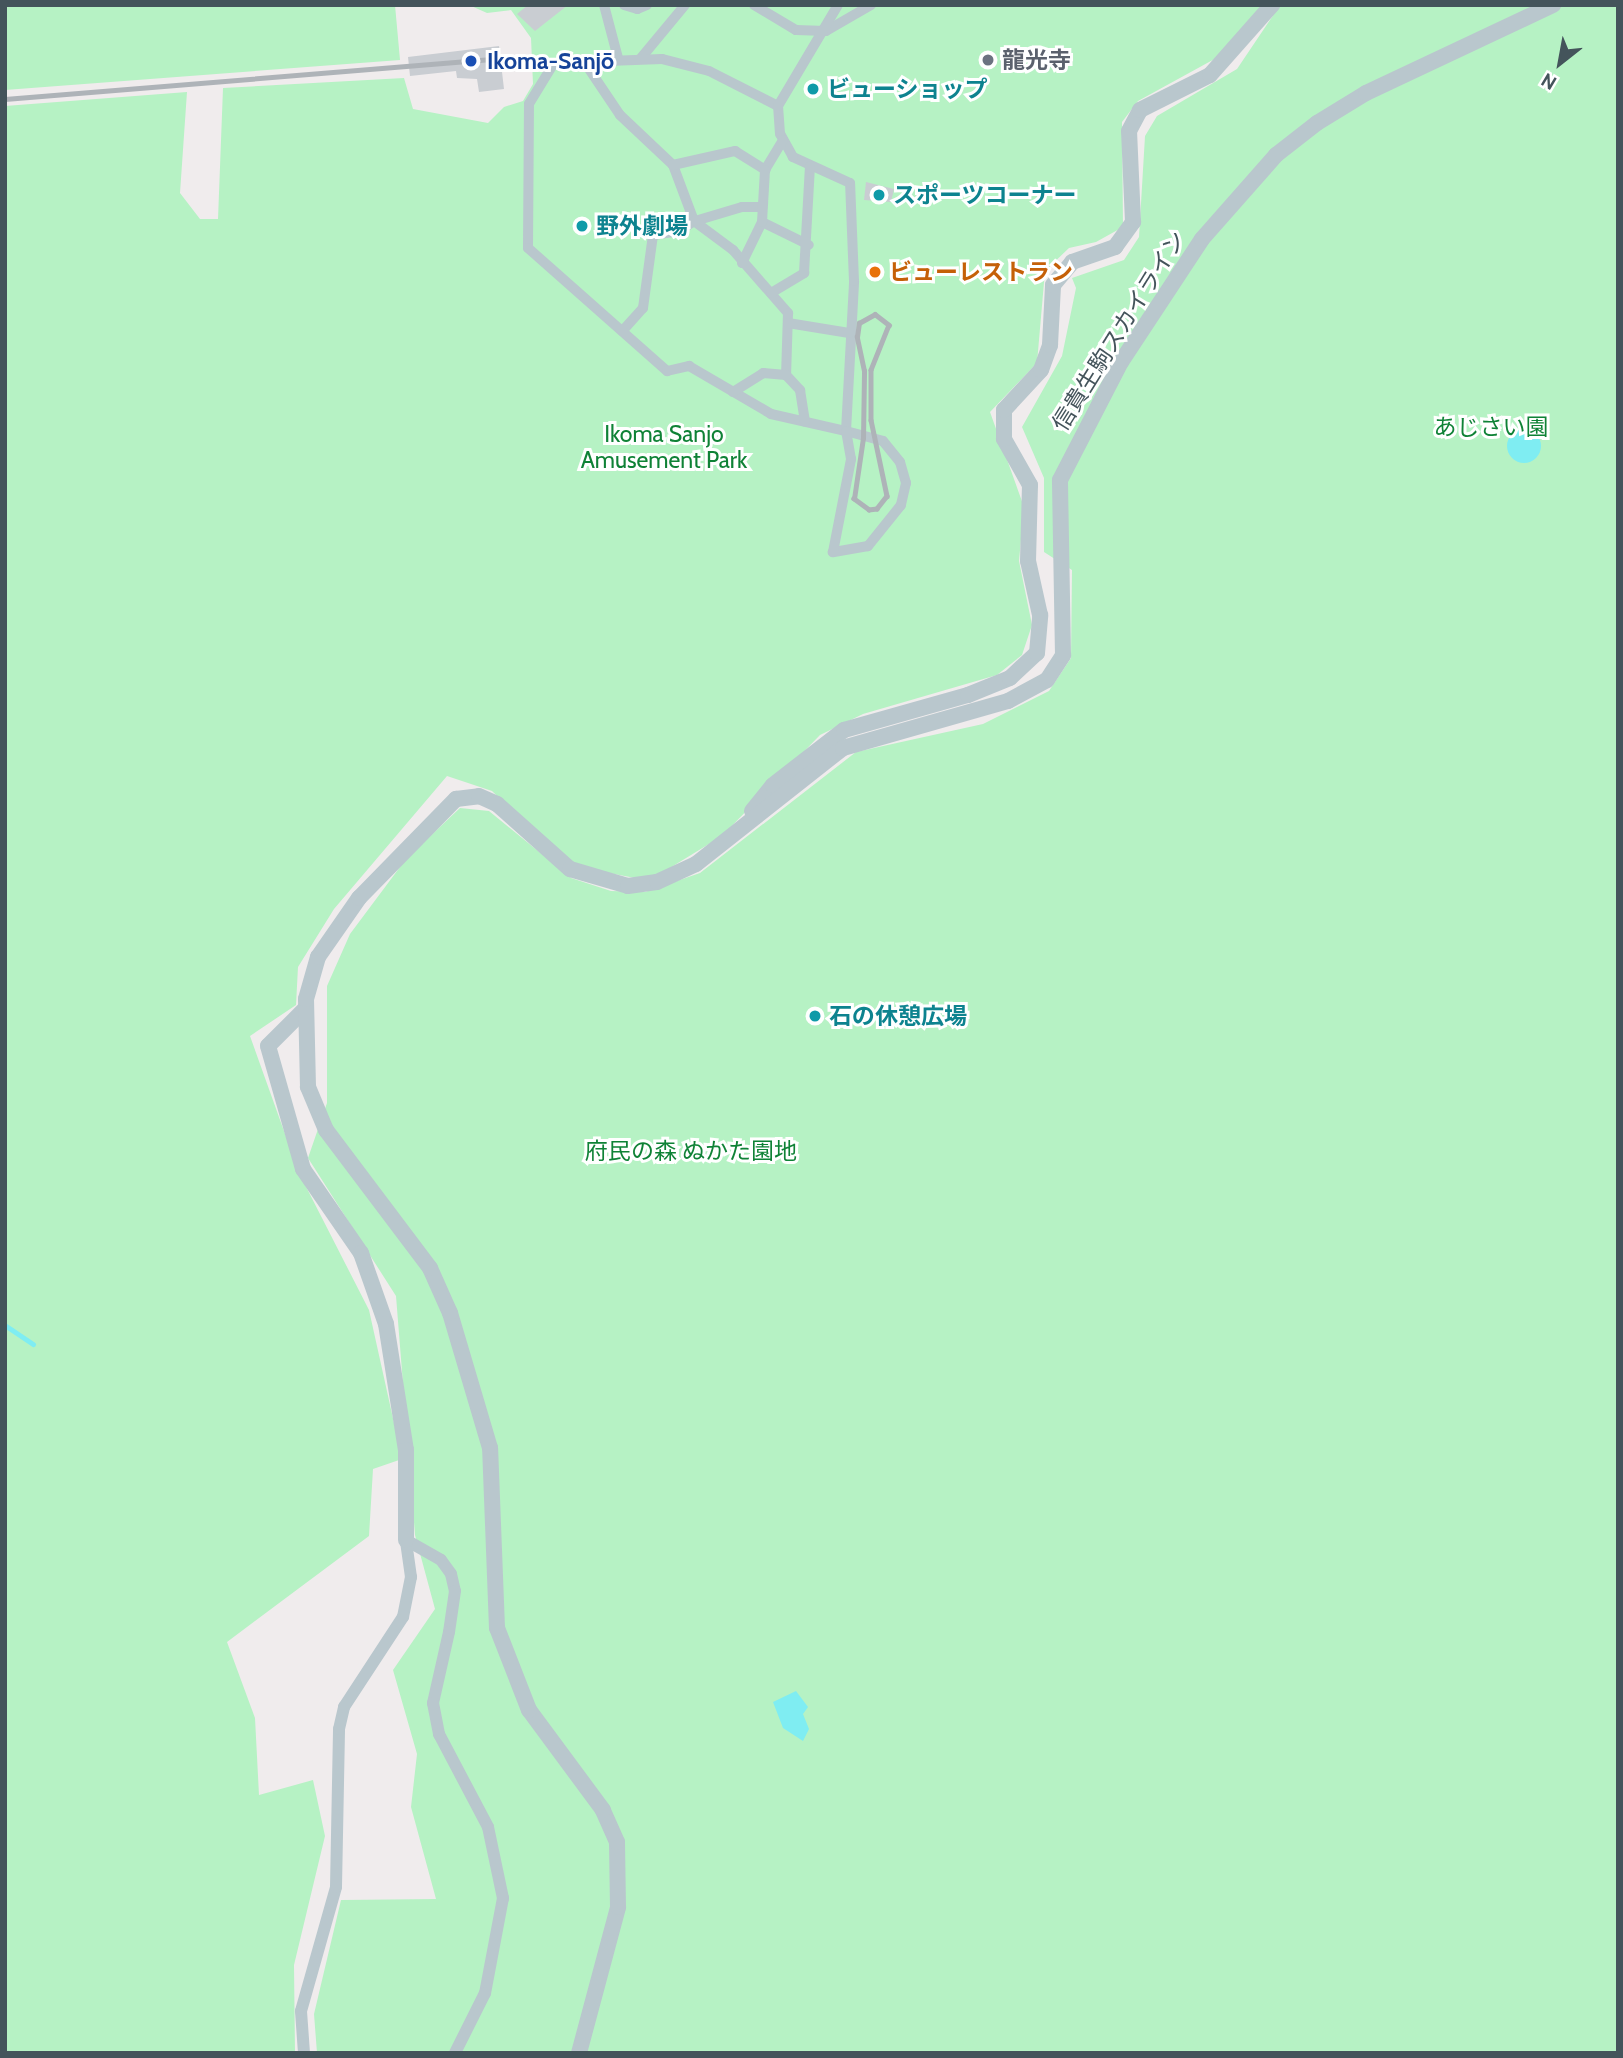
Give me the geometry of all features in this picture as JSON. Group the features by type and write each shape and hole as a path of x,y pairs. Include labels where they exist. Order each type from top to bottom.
{"street":[{"path":"604,5 618,58"},
{"path":"624,5 637,9 647,5"},
{"path":"641,58 685,5"},
{"path":"778,106 709,71 641,58 554,62 529,104 528,248 667,371 689,366 771,414 846,431 883,441 900,462 906,482 901,505 868,546 833,552 851,459 846,431 849,333 854,281 850,183 793,157 783,140 778,106 826,31 838,5"},
{"path":"756,6 796,30 826,31 871,5"},
{"path":"750,818 755,803 773,785 844,730 968,695 1010,678 1037,653 1040,615 1028,561 1031,485 1004,439 1004,410 1041,370 1051,345 1053,285 1073,262 1115,247 1133,222 1129,131 1140,110 1210,75 1272,5"},
{"name":"信貴生駒スカイライン","path":"579,2053 618,1907 617,1842 603,1810 529,1710 511,1671 497,1628 490,1448 482,1406 430,1268 326,1130 308,1087 305,1009 318,957 336,928 423,827 456,799 488,799 570,869 628,886 657,882 696,864 750,818 853,743 1009,701 1047,680 1063,655 1060,480 1121,362 1202,239 1276,155 1317,123 1366,93 1553,5"},
{"path":"583,60 620,116 673,165 694,221 742,263 788,313 786,375"},
{"path":"742,263 762,222 765,170 783,140"},
{"path":"673,165 735,151 765,170"},
{"path":"771,293 804,273 808,245 810,166"},
{"path":"622,331 640,317 653,235 679,231 694,221 742,206 761,207"},
{"path":"762,222 808,245"},
{"path":"788,323 849,333"},
{"path":"733,392 763,373 786,375 800,390 805,422"},
{"path":"304,2053 303,1998 335,1887 339,1729 344,1707 403,1617 411,1577 406,1541 407,1461 386,1324 356,1245 303,1169 268,1046 305,1009"},
{"path":"406,1541 441,1560 451,1574 451,1618 433,1703 439,1734 488,1827 503,1898 488,1982 455,2053"}],"green space":[{"path":"5,5 395,5 400,60 5,90"},
{"name":"Ikoma Sanjo Amusement Park","path":"469,5 1262,5 1220,56 1138,101 1122,122 1123,227 1096,242 1069,248 1045,271 1037,363 990,412 1024,507 1019,561 1032,625 1022,655 997,675 863,714 820,735 722,836 660,874 635,878 583,868 558,855 492,791 447,776 334,909 298,967 296,1005 250,1036 299,1173 369,1310 402,1459 373,1469 369,1536 227,1642 255,1718 259,1795 313,1780 325,1836 294,1965 295,2053 5,2053 5,106 187,92 180,193 200,219 218,219 223,88 404,78 413,109 488,123 504,107 523,101 533,84 531,38 511,10 487,13"},
{"path":"1280,5 1618,5 1618,2053 317,2053 314,2014 341,1900 436,1899 411,1807 417,1754 393,1670 435,1609 415,1535 396,1296 308,1158 327,1103 327,986 350,934 406,859 460,808 489,811 571,878 611,891 645,892 700,873 856,752 983,724 1049,691 1071,658 1072,570 1044,552 1044,478 1022,427 1062,356 1076,288 1072,278 1124,260 1139,237 1145,136 1157,116 1237,69"}],"water":[{"path":"1524,429 1536,434 1541,446 1536,458 1524,463 1512,458 1507,446 1512,434"},
{"path":"796,1691 808,1707 803,1714 809,1729 803,1741 783,1728 773,1702"}],"building":[{"path":"528,5 568,5 535,31 517,14"},
{"path":"499,46 504,89 479,92 477,79 457,78 456,71 410,76 408,57"},
{"name":"スポーツコーナー","path":"866,182 894,189 891,202 864,200"}],"waterway":[{"path":"5,1325 33,1344"}],"railway":[{"path":"5,99 491,59"},
{"path":"875,314 889,325 871,370 871,420 887,496 877,509 869,510 854,499 863,438 864,371 857,337 859,323 875,314"}],"place":[{"name":"龍光寺","path":"988,60"},
{"name":"Ikoma-Sanjō","path":"471,61"},
{"name":"ビューショップ","path":"813,89"},
{"name":"スポーツコーナー","path":"879,195"},
{"name":"野外劇場","path":"582,226"},
{"name":"ビューレストラン","path":"875,272"},
{"name":"石の休憩広場","path":"815,1016"}],"park label":[{"name":"あじさい園","path":"1491,427"},
{"name":"府民の森 ぬかた園地","path":"691,1151"}]}
